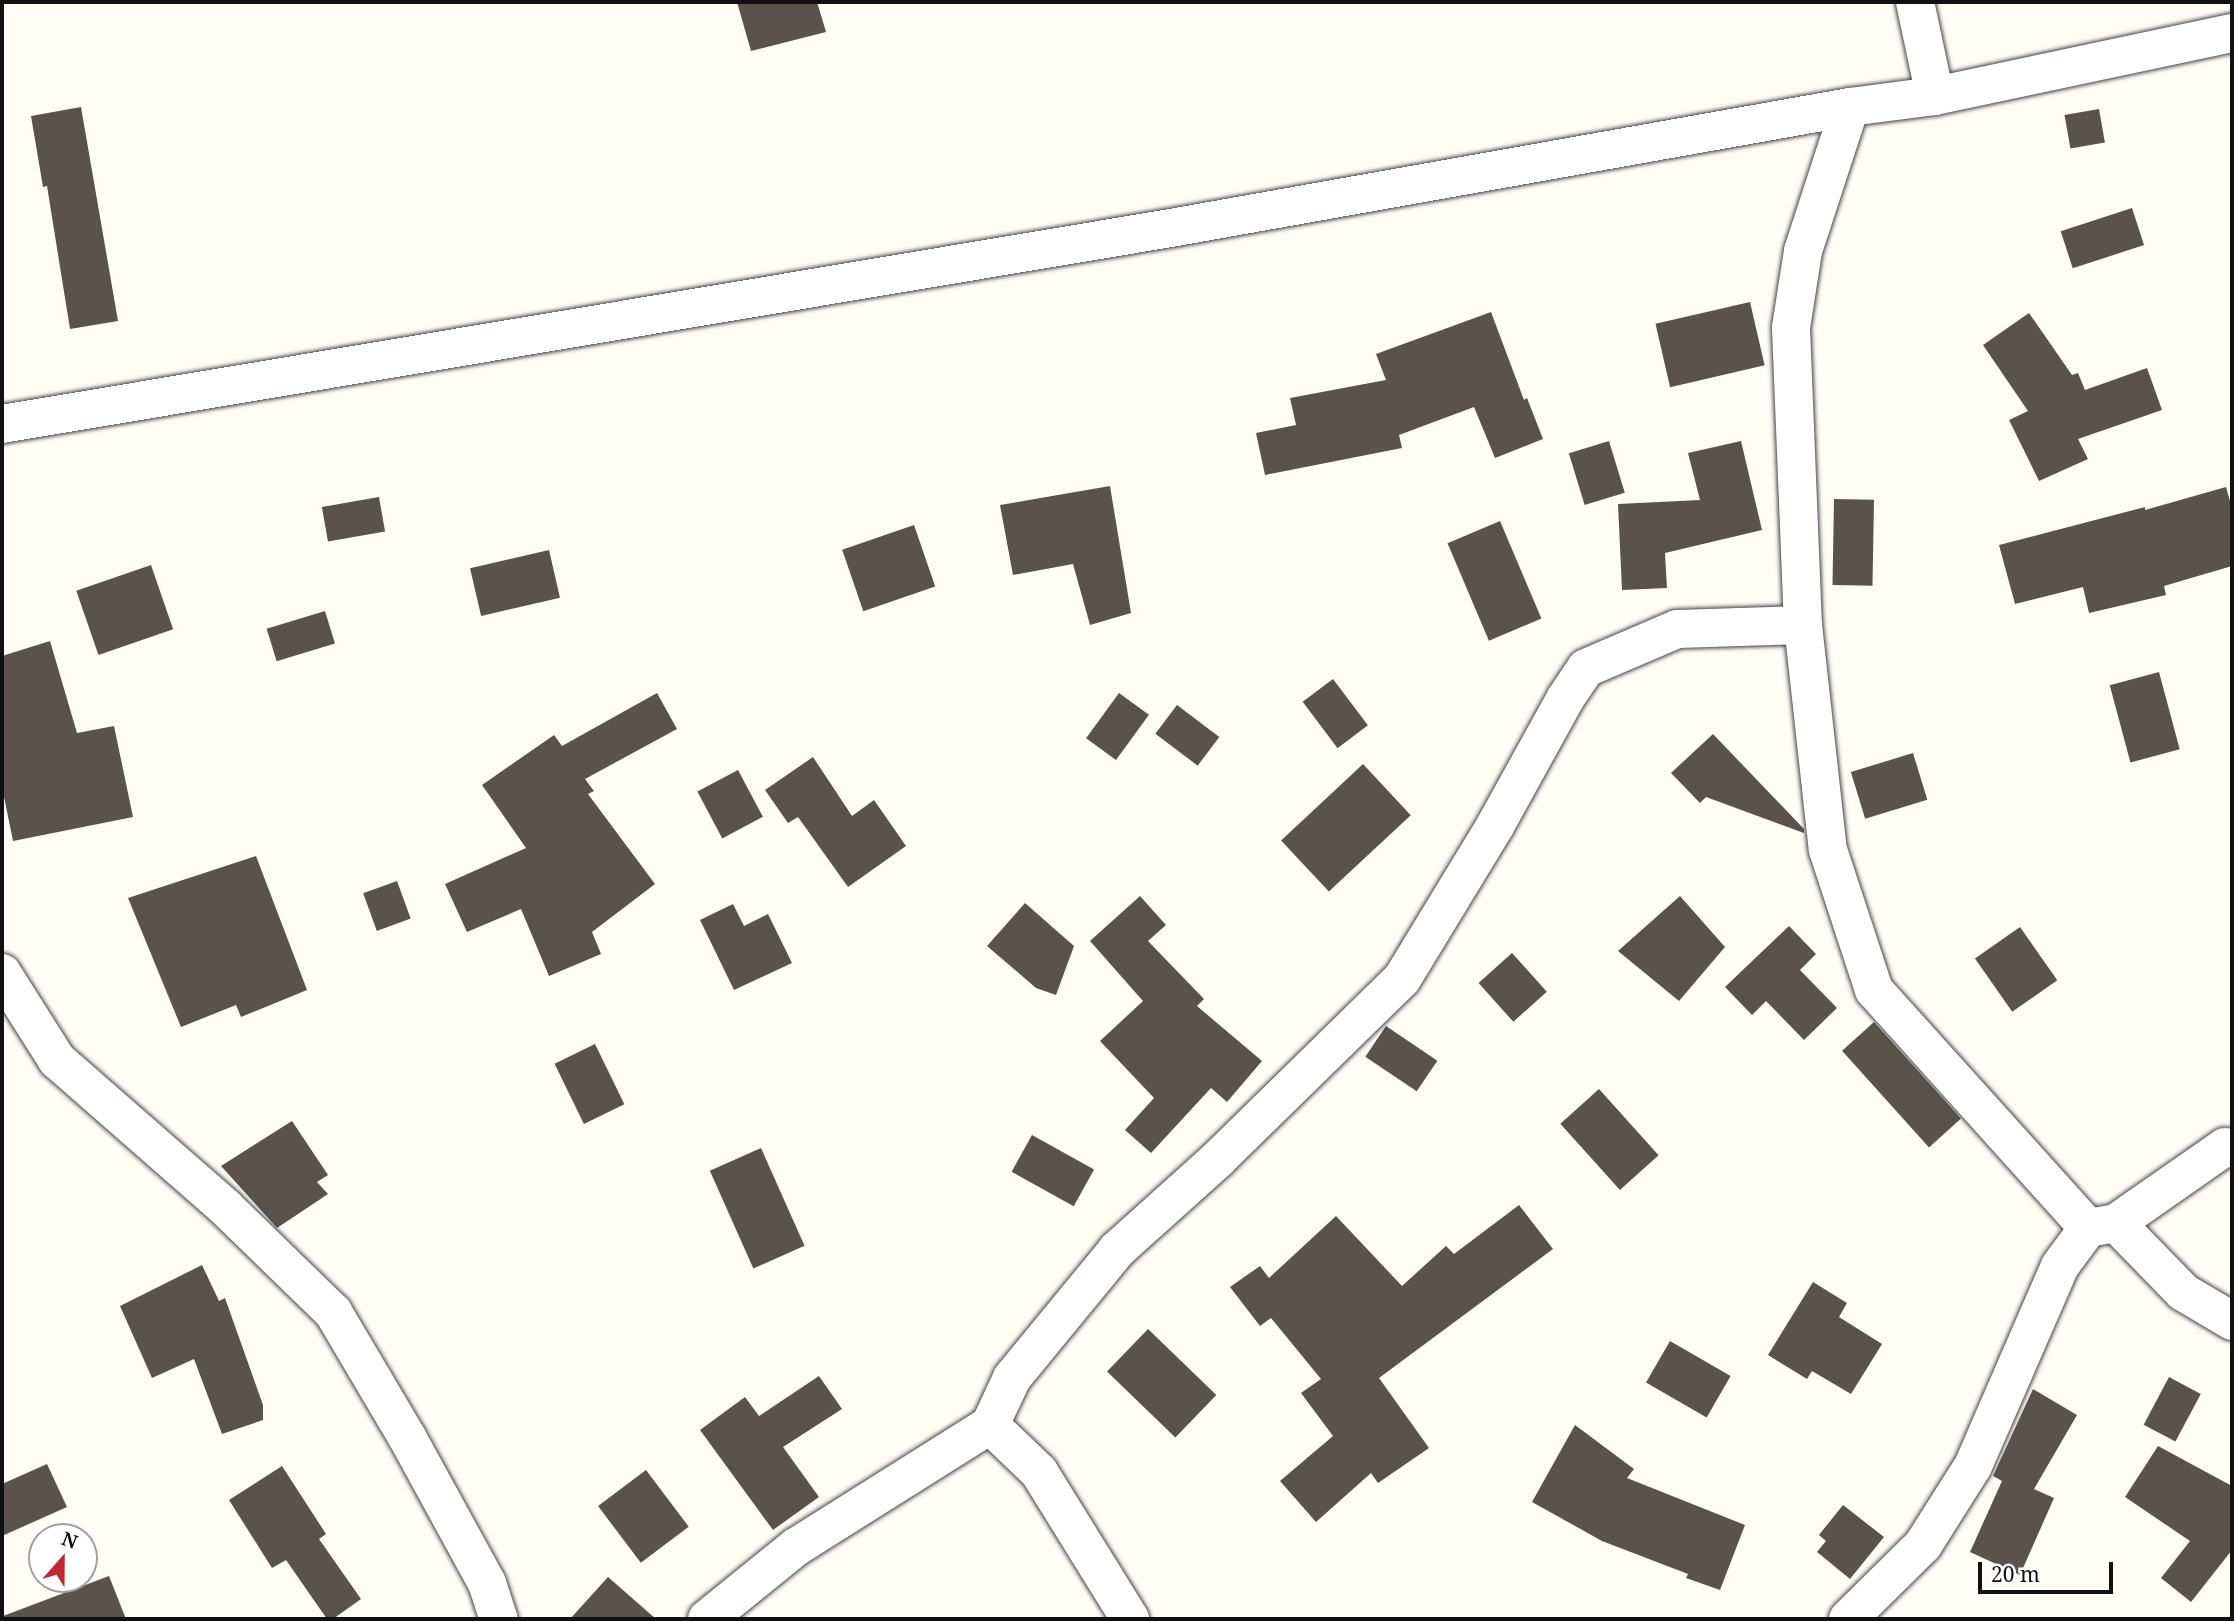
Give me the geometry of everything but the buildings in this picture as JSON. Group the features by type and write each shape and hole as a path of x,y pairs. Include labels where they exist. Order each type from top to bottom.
{"street":[{"path":"1915,2 1936,96"},
{"path":"2,424 1165,229 1850,107 1936,96 2232,33"},
{"path":"1850,107 1803,251 1791,328 1803,625 1828,850 1874,990 2102,1225 2183,1292 2232,1321"},
{"path":"707,1619 796,1547 990,1426 1012,1378 1117,1250 1218,1159 1402,979 1495,826 1565,699 1586,668 1677,629 1803,625"},
{"path":"2,973 57,1060 225,1207 333,1312 407,1437 487,1583 499,1619"},
{"path":"1848,1619 1923,1545 1973,1466 2060,1266 2102,1225 2225,1147"},
{"path":"990,1426 1039,1472 1130,1619"}]}
